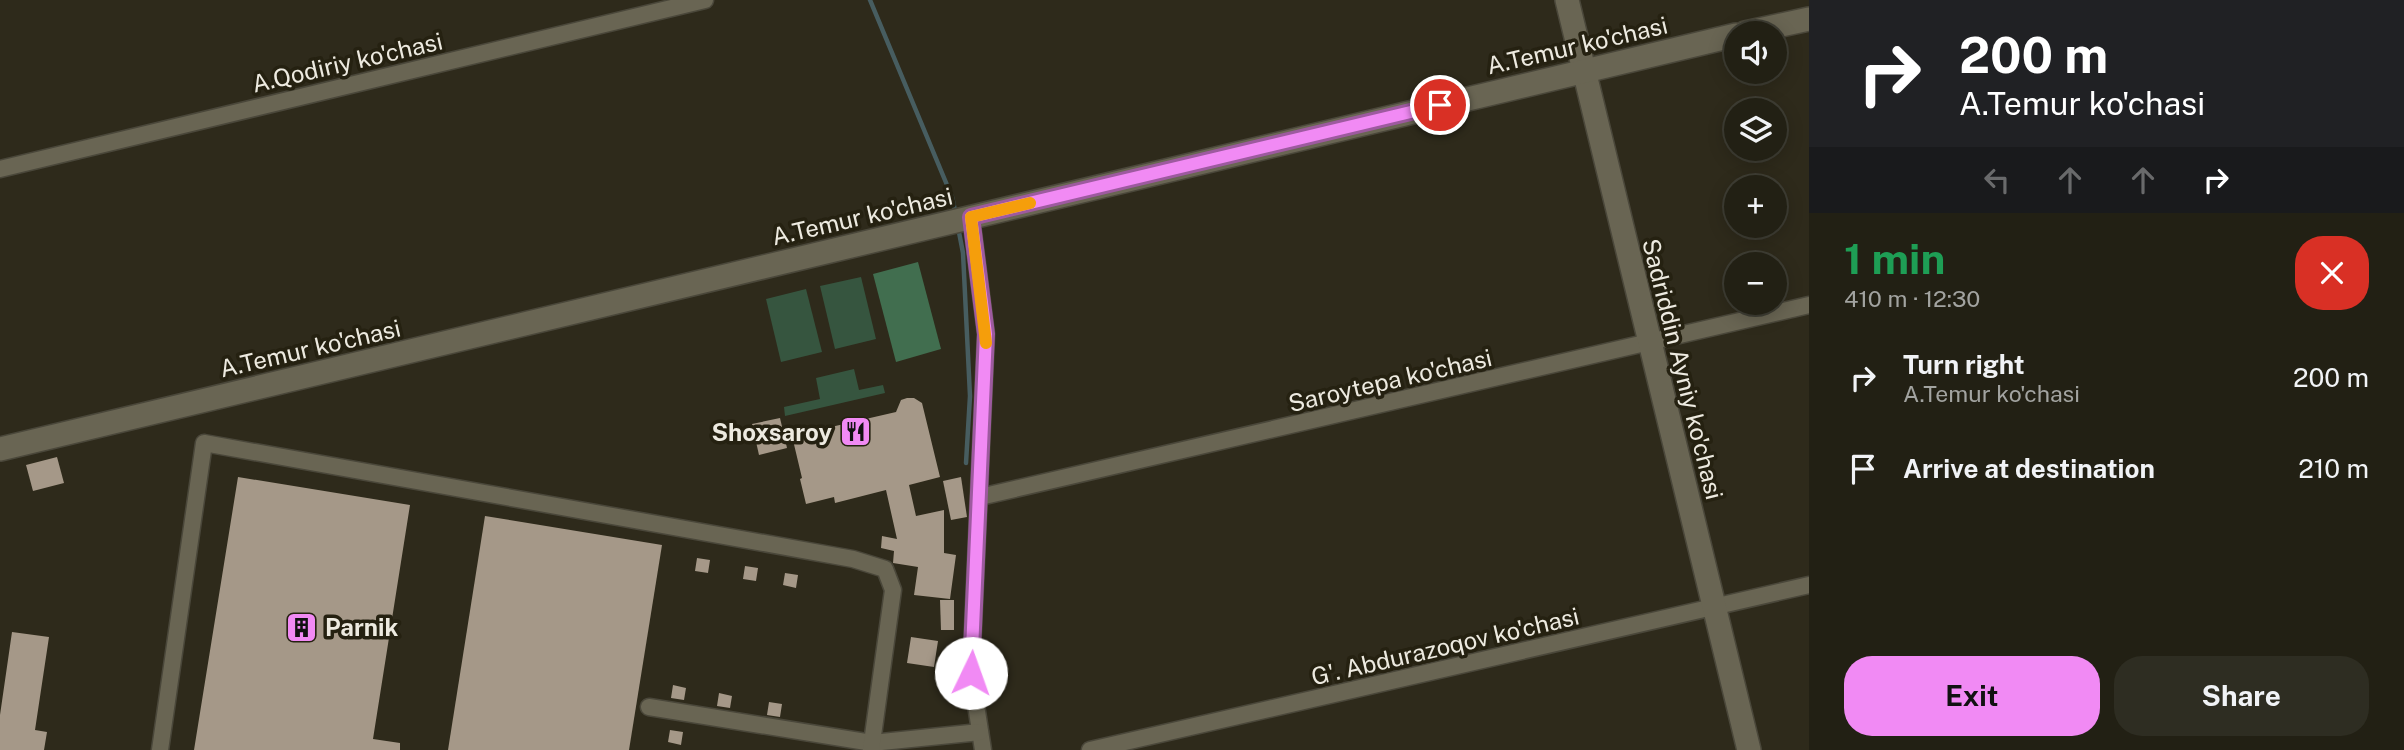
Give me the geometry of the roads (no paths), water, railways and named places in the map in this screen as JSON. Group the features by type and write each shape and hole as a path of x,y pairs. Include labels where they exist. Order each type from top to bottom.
{"main road":[{"name":"Sadriddin Ayniy ko'chasi","path":"1567,0 1749,750"},
{"path":"1787,24 1809,19"},
{"name":"A.Temur ko'chasi","path":"0,449 1724,38"}],"street":[{"name":"A.Qodiriy ko'chasi","path":"0,169 705,0"},
{"path":"971,217 986,334 971,673 983,750"},
{"name":"Saroytepa ko'chasi","path":"980,497 1809,305"},
{"path":"160,750 204,443 853,559 885,569 893,590 871,746"},
{"name":"G'. Abdurazoqov ko'chasi","path":"1090,750 1809,586"},
{"path":"649,707 871,746 980,732"}],"waterway":[{"path":"870,0 952,197 956,215"},
{"path":"958,227 963,253 970,396 966,463"}],"place":[{"name":"Shoxsaroy","path":"855,432"},
{"name":"Parnik","path":"302,627"}]}
